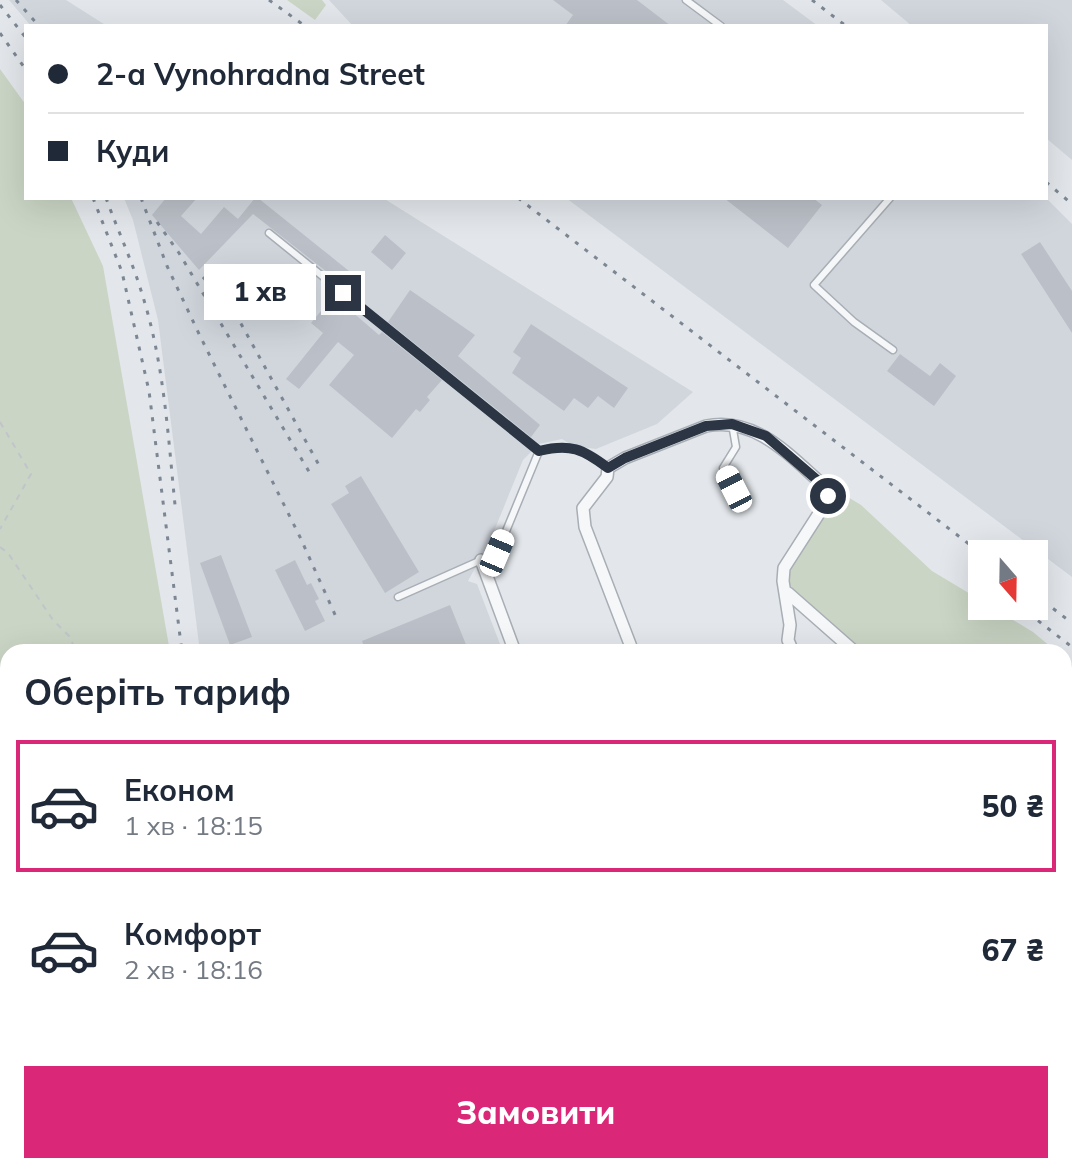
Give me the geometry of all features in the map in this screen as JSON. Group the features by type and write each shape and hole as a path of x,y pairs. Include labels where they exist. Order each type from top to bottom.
{"street":[{"path":"630,644 583,517 583,508 607,477 608,468 625,458 706,426 732,424 766,436 823,485 828,496 784,568 790,644"},
{"path":"481,560 512,644"},
{"path":"788,593 846,644"}],"lane":[{"path":"686,0 718,24"},
{"path":"888,200 814,285 854,322 893,350"},
{"path":"269,233 539,451"},
{"path":"732,424 736,447 723,468 734,489"},
{"path":"539,451 561,445 588,453 608,468"},
{"path":"398,597 497,553 539,451"}],"path":[{"path":"0,422 31,474 0,529"},
{"path":"0,547 8,553 53,620 75,644"}],"shaded area":[{"path":"9,0 66,0 104,24 29,24"},
{"path":"329,0 783,0 815,24 351,24"},
{"path":"881,0 1072,0 1072,160 1048,140 1048,24 910,24"},
{"path":"125,200 386,200 693,392 657,424 596,449 573,446 562,439 539,444 523,460 490,541 468,581 477,584 500,644 199,644 158,320 133,220"},
{"path":"569,200 1048,200 1072,224 1072,577 1048,559 1048,540 1023,540"}],"green space":[{"path":"287,0 322,0 326,5 315,20"},
{"path":"0,69 24,102 24,200 72,200 103,266 169,644 0,644"},
{"path":"838,491 861,505 932,571 968,593 968,620 1013,620 1047,644 846,644 788,593 783,567 831,494"}],"building":[{"path":"553,0 637,0 668,24 566,24 573,15"},
{"path":"164,200 195,200 181,216 201,234 224,207 238,219 253,200 260,200 359,279 350,290 253,214 199,270 152,215"},
{"path":"727,200 816,200 822,205 788,248"},
{"path":"385,235 406,253 392,270 371,252"},
{"path":"1040,242 1072,291 1072,333 1021,254"},
{"path":"410,290 475,335 458,356 540,425 531,437 388,322"},
{"path":"330,300 346,314 350,310 379,335 382,332 442,380 427,397 430,400 420,412 416,409 392,438 329,385 354,355 338,342 299,389 286,379 323,333 311,323"},
{"path":"531,324 628,388 614,408 598,396 588,408 574,398 564,411 512,373 521,358 513,352"},
{"path":"900,354 930,376 940,363 956,376 934,406 887,371"},
{"path":"361,476 419,572 385,593 331,504 349,493 345,486"},
{"path":"221,555 252,637 230,644 200,563"},
{"path":"295,560 307,585 311,583 319,599 315,601 325,621 305,631 275,570"},
{"path":"450,605 466,644 363,644 362,641"}],"railway":[{"path":"16,0 37,24"},
{"path":"269,0 302,24"},
{"path":"812,0 843,24"},
{"path":"0,5 24,35"},
{"path":"0,33 24,67"},
{"path":"1048,184 1072,204"},
{"path":"94,200 122,272 149,391 181,644"},
{"path":"107,200 135,272 156,348 175,505"},
{"path":"142,200 167,266 337,619"},
{"path":"521,200 968,543"},
{"path":"157,222 179,253 311,475"},
{"path":"203,277 239,320 320,467"},
{"path":"1048,605 1072,623"},
{"path":"1037,620 1068,644"}],"route":[{"path":"343,293 539,451 561,445 588,453 608,468 625,458 706,426 732,424 766,436 823,485 828,496"}]}
